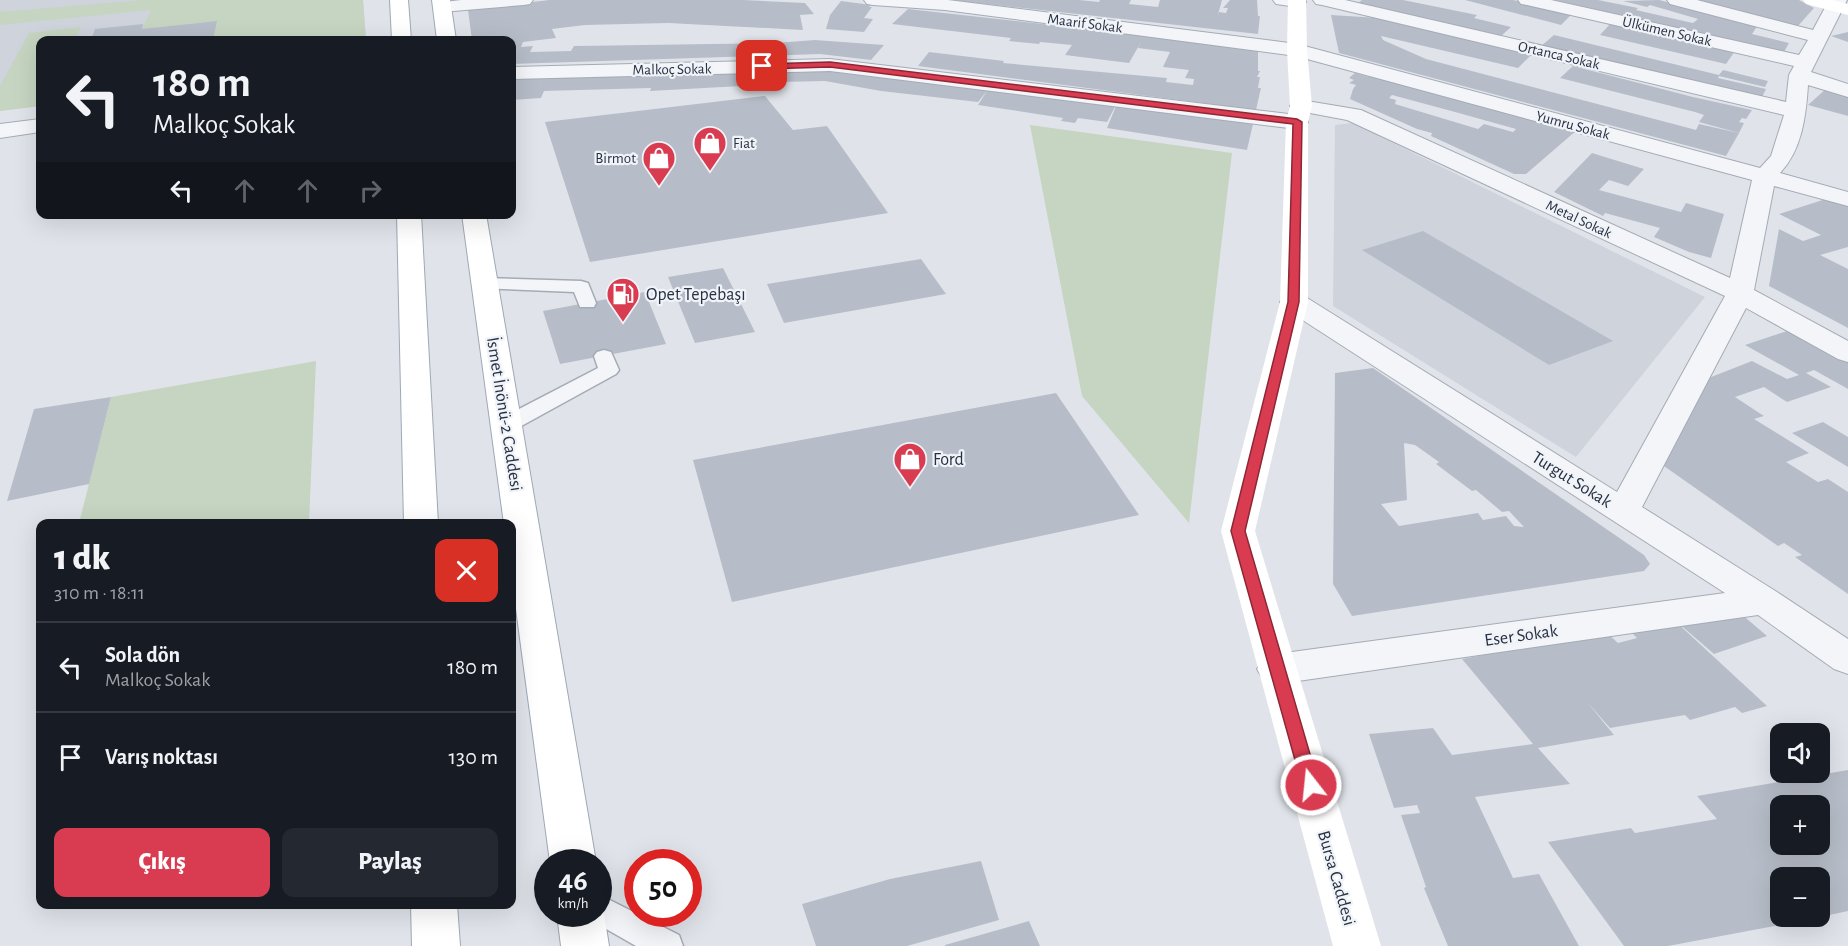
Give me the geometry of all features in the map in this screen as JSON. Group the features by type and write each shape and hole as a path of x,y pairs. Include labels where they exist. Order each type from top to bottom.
{"main road":[{"path":"399,0 402,36"},
{"name":"Bursa Caddesi","path":"1292,1 1297,50 1299,114 1294,302 1238,531 1357,946"},
{"path":"441,4 446,36"},
{"path":"409,219 421,519"},
{"name":"İsmet İnönü-2 Caddesi","path":"475,219 571,849"},
{"path":"434,909 436,946"},
{"path":"582,927 585,946"}],"street":[{"path":"441,4 524,0"},
{"name":"Maarif Sokak","path":"873,0 945,5 1297,50"},
{"name":"Ortanca Sokak","path":"1322,0 1796,111"},
{"name":"Ülkümen Sokak","path":"1527,0 1803,69 1848,91"},
{"path":"1676,0 1818,37"},
{"path":"1623,511 1740,293 1764,177 1782,158 1796,111 1803,69 1833,4"},
{"name":"Yumru Sokak","path":"1297,50 1848,200"},
{"name":"Malkoç Sokak","path":"516,73 830,65 1299,114"},
{"path":"1803,69 1838,68"},
{"name":"Metal Sokak","path":"1299,114 1353,116 1740,293 1848,353"},
{"path":"0,131 36,126"},
{"name":"Turgut Sokak","path":"1294,302 1764,601 1848,659"},
{"name":"Eser Sokak","path":"1277,669 1764,601"}],"lane":[{"path":"484,284 581,287 587,303"},
{"path":"506,425 609,370 604,356"},
{"path":"612,916 667,946"}],"shaded area":[{"path":"0,0 363,0 366,36 36,36 36,106 0,111"},
{"path":"1353,123 1705,297 1576,457 1333,306 1335,125"}],"green space":[{"path":"144,0 363,0 366,36 214,36 217,21 142,29 151,10 0,25 0,12"},
{"path":"81,27 77,36 36,36 36,106 0,111 0,86 29,33"},
{"path":"1030,125 1232,153 1189,523 1082,396"},
{"path":"316,361 309,519 80,519 111,397"}],"building":[{"path":"549,0 743,0 805,3 814,14 800,15 803,30 668,23 585,25 552,29 556,38 523,42 521,47 533,46 530,52 571,51 574,46 775,43 815,40 884,45 871,60 820,54 516,64 516,36 471,36 468,10"},
{"path":"951,0 1099,2 1100,0 1131,0 1129,4 1158,7 1160,0 1222,0 1217,18 1219,12 1226,13 1228,8 1223,8 1230,0 1257,0 1258,16 1260,16 1258,34"},
{"path":"1362,0 1403,0 1477,15 1474,18 1511,27 1500,37 1358,3"},
{"path":"1465,0 1513,0 1572,14 1561,25"},
{"path":"1554,0 1598,0 1693,23 1698,19 1650,5 1647,7 1623,1 1659,0 1758,25 1752,34 1789,43 1784,52"},
{"path":"1698,0 1799,0 1814,8 1798,26"},
{"path":"841,1 871,5 869,7 872,7 864,18 873,19 864,32 826,29 830,15"},
{"path":"908,9 1258,48 1258,71 1260,71 1257,77 1260,77 1258,88 1261,88 1256,110 918,66 929,52 1004,61 1003,63 1167,78 1166,82 1193,85 1194,79 1185,78 1189,70 1163,67 1170,52 1138,48 1141,42 1129,63 1065,55 1072,45 1009,41 1011,38 892,24"},
{"path":"1331,15 1379,18 1531,55 1518,68 1381,36 1383,40 1426,59 1696,130 1699,124 1739,133 1726,156 1339,53"},
{"path":"217,21 214,36 92,36 95,29 143,24 142,29"},
{"path":"1611,23 1735,51 1726,64 1600,35"},
{"path":"1848,32 1848,42 1831,36"},
{"path":"1554,35 1719,75 1723,70 1768,81 1765,87 1719,76 1718,78 1766,89 1760,101 1540,47"},
{"path":"1573,66 1752,110 1746,119 1742,118 1739,122 1744,123 1739,133 1699,122 1704,115 1695,112 1560,78"},
{"path":"826,67 1116,105 1107,122 1078,118 1075,123 1061,121 1063,118 978,105 987,91 978,102 881,91 825,81 650,91 651,88 544,91 541,98 516,100 516,76"},
{"path":"1355,73 1369,77 1372,74 1577,130 1526,174 1514,174 1431,136 1432,133 1417,129 1350,99 1356,85 1349,83 1354,80 1349,78","holes":["1392,95 1516,129 1513,132 1484,124 1478,129 1395,104 1396,100 1389,98"]},
{"path":"1827,88 1848,95 1848,116 1808,105"},
{"name":"Fiat","path":"765,96 793,130 827,126 888,213 590,262 545,122"},
{"path":"1116,106 1253,124 1247,150 1107,128"},
{"path":"1592,153 1644,169 1628,186 1609,180 1599,190 1681,212 1686,203 1724,214 1711,258 1689,252 1654,237 1660,228 1605,213 1603,216 1554,192"},
{"path":"1829,198 1848,205 1848,247 1820,255 1848,269 1848,328 1769,286 1779,229 1803,241 1821,235 1779,214"},
{"path":"1423,231 1613,341 1549,365 1362,250"},
{"path":"921,259 946,294 784,323 767,284"},
{"path":"723,268 755,332 695,343 668,277"},
{"path":"645,292 666,344 560,364 543,311"},
{"path":"1790,330 1848,360 1848,389 1814,370 1806,373 1831,387 1787,402 1764,387 1735,397 1764,416 1754,419 1809,453 1786,462 1818,482 1828,479 1848,492 1848,594 1795,557 1802,555 1784,543 1778,546 1661,464 1706,379 1752,361 1787,379 1799,375 1745,345"},
{"path":"1373,368 1644,555 1650,564 1644,571 1352,616 1333,584 1335,373","holes":["1404,443 1415,445 1439,462 1436,464 1472,491 1476,490 1502,512 1509,511 1524,527 1514,526 1506,516 1483,520 1478,513 1399,526 1381,504 1407,500"]},
{"name":"Ford","path":"1056,393 1139,515 732,602 693,460"},
{"path":"111,397 89,484 7,501 34,409"},
{"path":"1823,422 1848,437 1848,467 1792,433"},
{"path":"1740,613 1767,636 1714,654 1677,622"},
{"path":"1674,620 1767,706 1742,713 1735,707 1690,720 1685,715 1610,728 1587,702 1614,735 1538,748 1570,784 1475,797 1513,878 1539,874 1579,946 1448,946 1424,888 1426,887 1401,815 1420,813 1417,805 1394,808 1369,734 1433,728 1452,755 1533,744 1462,659 1606,632 1618,643 1637,638 1631,632"},
{"path":"1848,770 1848,911 1830,915 1830,867 1770,867 1770,927 1668,946 1624,946 1548,842 1631,828 1635,833 1717,819 1697,796 1772,783 1830,783 1830,773"},
{"path":"981,861 999,920 907,946 816,946 802,904 890,879"},
{"path":"1029,921 1040,946 945,946 945,945"}],"place":[{"name":"Fiat","path":"710,172"},
{"name":"Birmot","path":"659,187"},
{"name":"Opet Tepebaşı","path":"623,323"},
{"name":"Ford","path":"910,488"}],"route":[{"path":"762,66 830,65 1297,122 1294,302 1238,531 1311,785"}]}
